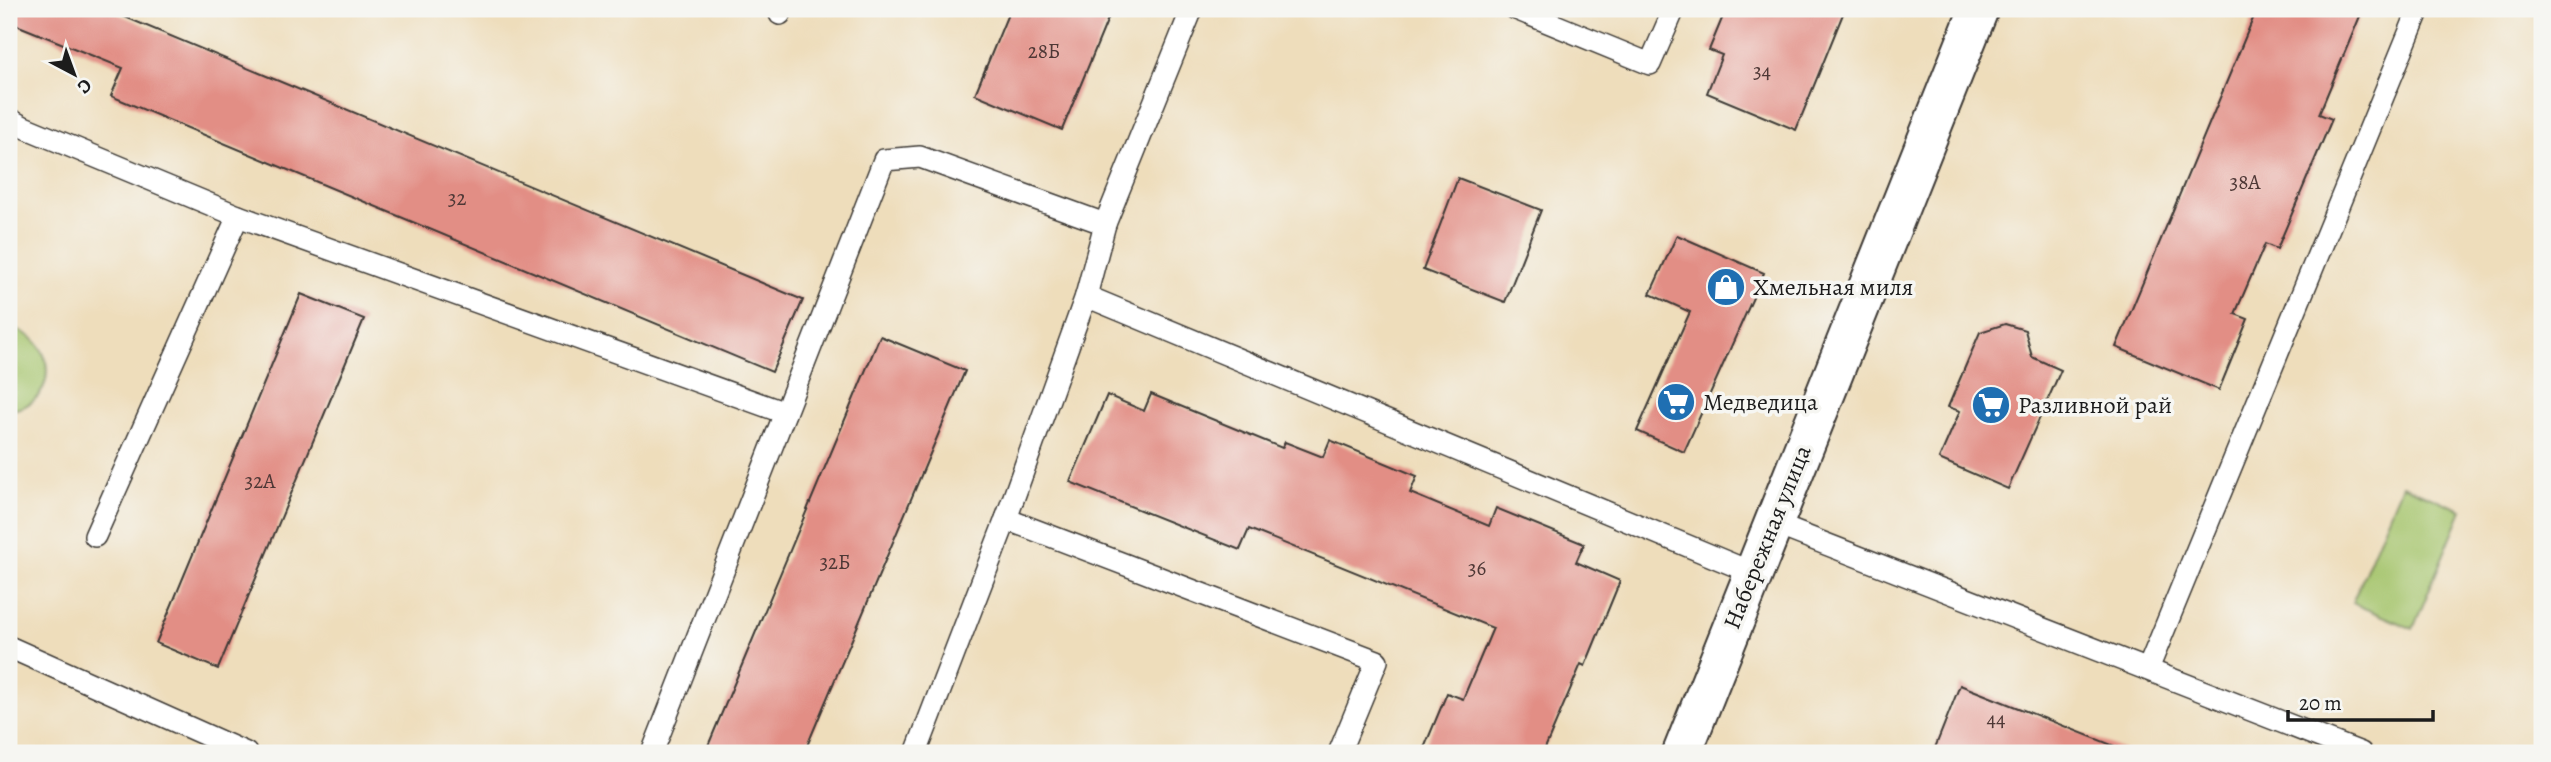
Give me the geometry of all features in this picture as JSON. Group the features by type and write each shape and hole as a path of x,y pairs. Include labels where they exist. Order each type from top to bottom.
{"street":[{"name":"Набережная улица","path":"1682,753 1979,9"}],"lane":[{"path":"916,753 1006,519 1086,296 1105,224 1192,9"},
{"path":"1516,9 1650,64 1674,9"},
{"path":"2148,669 2419,9"},
{"path":"9,118 24,127 238,216 785,413"},
{"path":"652,753 884,160 920,157 1105,224"},
{"path":"95,536 238,216"},
{"path":"1086,296 1753,573"},
{"path":"1006,519 1377,661 1339,753"},
{"path":"1772,523 2361,753"},
{"path":"9,647 246,753"}],"green space":[{"path":"9,328 25,334 37,344 44,356 47,370 45,384 38,397 26,406 9,410"},
{"path":"2402,485 2462,510 2413,629 2352,603"}],"building":[{"path":"9,9 106,9 803,300 772,372 111,96 123,68 9,22"},
{"path":"1010,9 1112,9 1062,130 975,94"},
{"path":"1726,9 1845,9 1796,130 1707,93 1722,55 1709,50"},
{"path":"2257,9 2363,9 2319,114 2332,119 2277,249 2265,244 2235,314 2248,319 2219,390 2116,347"},
{"path":"1458,178 1541,210 1505,302 1423,270"},
{"path":"1677,235 1764,273 1684,452 1637,431 1690,312 1650,294"},
{"path":"301,294 364,319 218,669 156,643"},
{"path":"2005,324 2025,330 2032,357 2061,370 2008,489 1939,459 1960,411 1948,407 1980,332"},
{"path":"880,336 965,371 804,753 705,753"},
{"path":"1151,394 1282,448 1285,442 1323,457 1330,440 1417,476 1410,493 1489,526 1496,508 1584,544 1576,562 1620,581 1585,666 1581,664 1543,753 1422,753 1447,693 1463,699 1493,628 1249,529 1240,550 1070,482 1107,395 1144,411"},
{"path":"1960,685 2127,751 1933,753"}],"place":[{"name":"Хмельная миля","path":"1726,287"},
{"name":"Медведица","path":"1676,402"},
{"name":"Разливной рай","path":"1991,405"}]}
